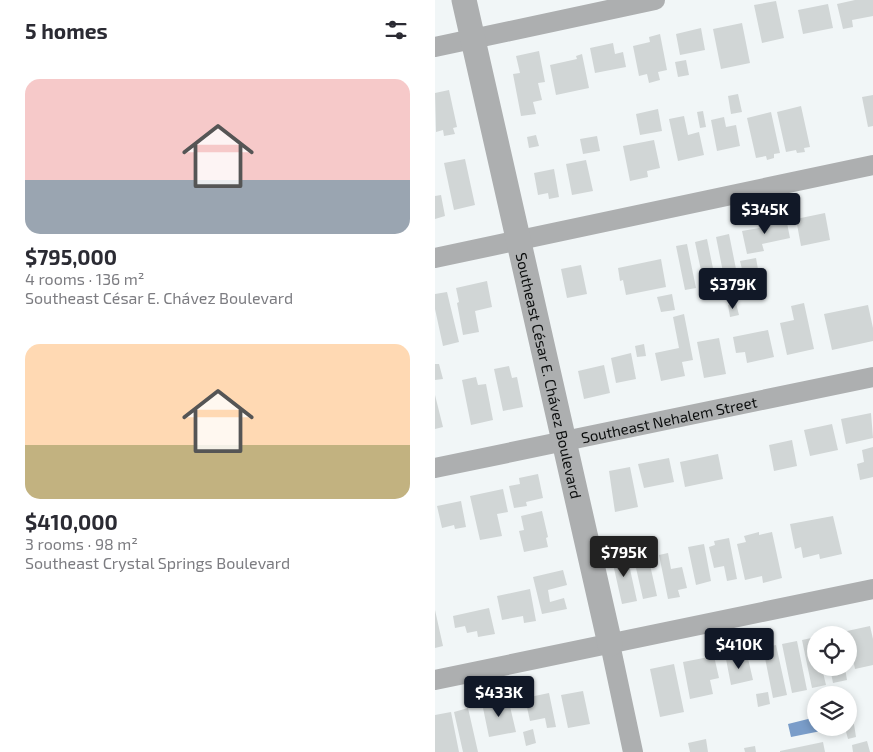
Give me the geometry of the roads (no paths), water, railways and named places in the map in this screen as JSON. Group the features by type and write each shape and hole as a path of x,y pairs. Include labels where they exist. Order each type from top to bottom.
{"street":[{"name":"Southeast César E. Chávez Boulevard","path":"465,0 633,752"},
{"path":"435,47 655,0"},
{"path":"435,258 873,165"},
{"name":"Southeast Nehalem Street","path":"435,468 873,376"},
{"path":"435,680 873,589"}],"water":[{"path":"807,719 807,734 791,737 788,724"}]}
